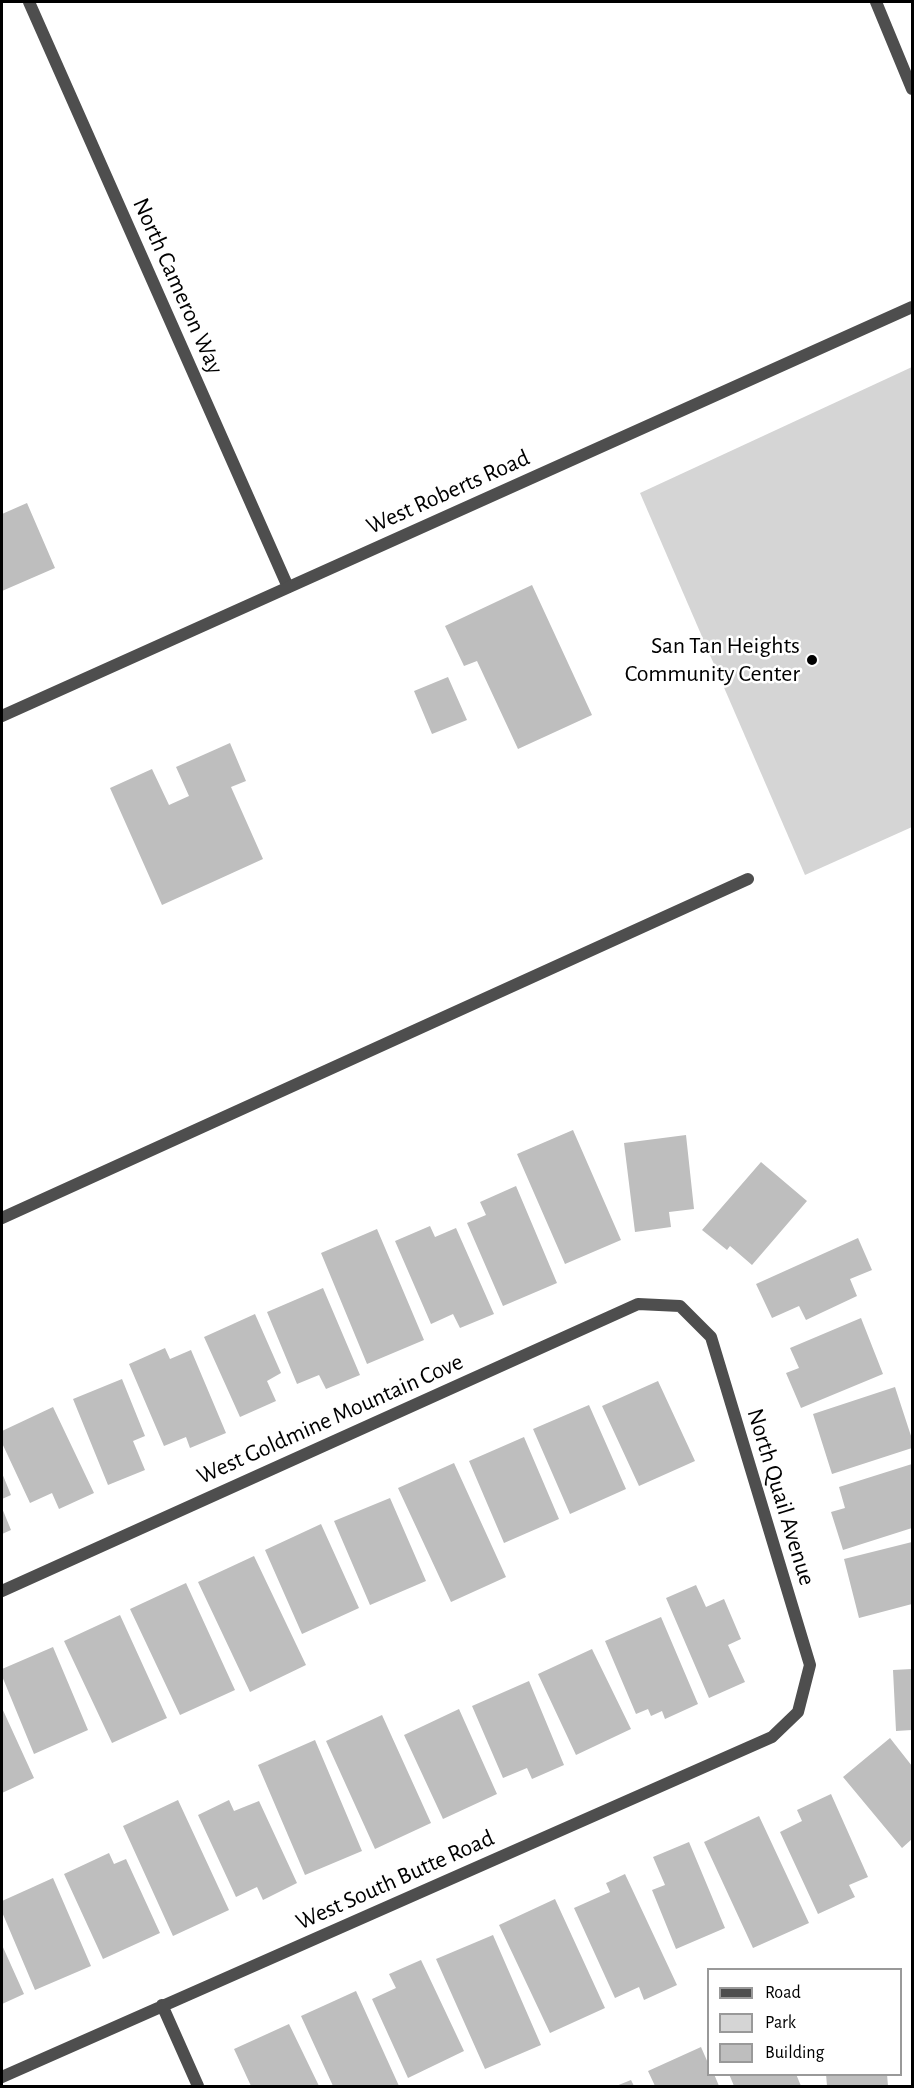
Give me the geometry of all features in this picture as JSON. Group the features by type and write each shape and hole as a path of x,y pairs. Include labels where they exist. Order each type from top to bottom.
{"street":[{"name":"North Cameron Way","path":"29,2 288,587"},
{"path":"876,2 912,89"},
{"name":"West Roberts Road","path":"2,716 912,307"},
{"path":"2,1218 748,879"},
{"name":"West Goldmine Mountain Cove","path":"2,1591 638,1304 680,1306"},
{"name":"North Quail Avenue","path":"680,1306 711,1337 810,1665 798,1712"},
{"name":"West South Butte Road","path":"2,2077 772,1737 798,1712"},
{"path":"162,2006 198,2086"}],"green space":[{"name":"San Tan Heights Community Center","path":"912,367 912,827 805,875 640,493"}],"building":[{"path":"27,503 55,568 2,591 2,514"},
{"path":"532,585 592,715 518,749 477,661 464,666 445,626"},
{"path":"448,677 467,720 432,734 414,691"},
{"path":"230,743 246,781 231,787 263,859 162,905 110,788 152,769 169,805 189,796 176,767"},
{"path":"573,1130 621,1240 565,1264 517,1154"},
{"path":"686,1135 694,1209 669,1212 671,1227 635,1232 624,1143"},
{"path":"761,1162 807,1201 752,1265 730,1246 727,1250 702,1230"},
{"path":"516,1186 557,1283 503,1306 467,1223 486,1215 480,1202"},
{"path":"430,1226 435,1237 456,1228 494,1314 460,1328 453,1314 431,1324 395,1241"},
{"path":"377,1229 424,1340 367,1364 321,1253"},
{"path":"858,1238 872,1270 850,1279 857,1296 806,1320 799,1306 772,1318 756,1284"},
{"path":"323,1288 360,1375 326,1389 319,1375 297,1384 267,1312"},
{"path":"255,1314 281,1373 267,1381 276,1401 240,1417 204,1337"},
{"path":"861,1318 883,1374 801,1408 786,1373 799,1368 790,1348"},
{"path":"165,1348 170,1359 191,1350 226,1433 190,1448 186,1437 164,1446 129,1364"},
{"path":"122,1379 145,1436 133,1441 145,1470 108,1485 73,1399"},
{"path":"658,1381 695,1461 639,1486 602,1406"},
{"path":"895,1387 912,1439 912,1448 832,1474 813,1414"},
{"path":"589,1405 626,1489 570,1514 533,1429"},
{"path":"53,1407 94,1493 59,1509 52,1493 30,1503 2,1443 2,1431"},
{"path":"524,1437 559,1519 504,1543 469,1461"},
{"path":"454,1463 506,1577 451,1602 398,1488"},
{"path":"912,1464 912,1528 843,1550 831,1512 845,1508 839,1487"},
{"path":"2,1473 11,1495 2,1499"},
{"path":"390,1498 426,1581 370,1605 334,1521"},
{"path":"2,1508 11,1530 2,1534"},
{"path":"321,1524 359,1608 302,1634 265,1550"},
{"path":"912,1542 912,1604 859,1618 844,1559"},
{"path":"254,1556 306,1665 250,1692 198,1582"},
{"path":"186,1583 235,1690 180,1715 130,1609"},
{"path":"696,1585 706,1607 724,1599 741,1639 728,1645 745,1682 709,1698 666,1598"},
{"path":"120,1615 167,1718 112,1743 64,1641"},
{"path":"661,1617 698,1704 665,1719 662,1711 651,1716 648,1709 636,1714 605,1641"},
{"path":"53,1647 88,1730 34,1754 2,1676 2,1669"},
{"path":"592,1649 631,1729 576,1755 538,1674"},
{"path":"912,1669 912,1730 896,1731 893,1670"},
{"path":"529,1681 564,1765 532,1779 527,1768 503,1778 472,1706"},
{"path":"2,1708 34,1778 2,1793"},
{"path":"459,1709 497,1794 443,1819 404,1735"},
{"path":"382,1715 431,1823 375,1849 326,1741"},
{"path":"890,1738 912,1766 912,1839 902,1848 843,1777"},
{"path":"315,1740 362,1851 305,1875 258,1765"},
{"path":"831,1794 868,1877 849,1885 855,1897 818,1914 780,1832 802,1821 797,1810"},
{"path":"178,1800 229,1910 173,1936 123,1826"},
{"path":"229,1800 234,1811 259,1801 297,1883 263,1900 257,1887 236,1897 198,1815"},
{"path":"759,1816 809,1923 753,1948 704,1842"},
{"path":"689,1842 725,1928 676,1949 652,1890 665,1885 653,1857"},
{"path":"109,1853 114,1864 126,1859 160,1933 103,1959 64,1874"},
{"path":"625,1874 677,1985 644,2000 639,1987 615,1998 574,1908 610,1892 606,1883"},
{"path":"53,1878 91,1966 35,1990 2,1912 2,1901"},
{"path":"555,1899 605,2008 550,2033 499,1925"},
{"path":"493,1935 541,2045 485,2069 436,1959"},
{"path":"2,1945 24,1994 2,2004"},
{"path":"421,1960 464,2051 408,2078 372,1999 396,1988 389,1974"},
{"path":"356,1991 399,2086 333,2086 301,2016"},
{"path":"289,2024 319,2086 251,2086 234,2049"},
{"path":"701,2047 707,2061 707,2076 715,2076 719,2086 655,2086 648,2071"},
{"path":"730,2076 797,2076 801,2086 734,2086"},
{"path":"826,2076 887,2076 888,2086 827,2086"},
{"path":"631,2080 634,2086 616,2086"}],"place":[{"name":"San Tan Heights Community Center","path":"812,660"}]}
